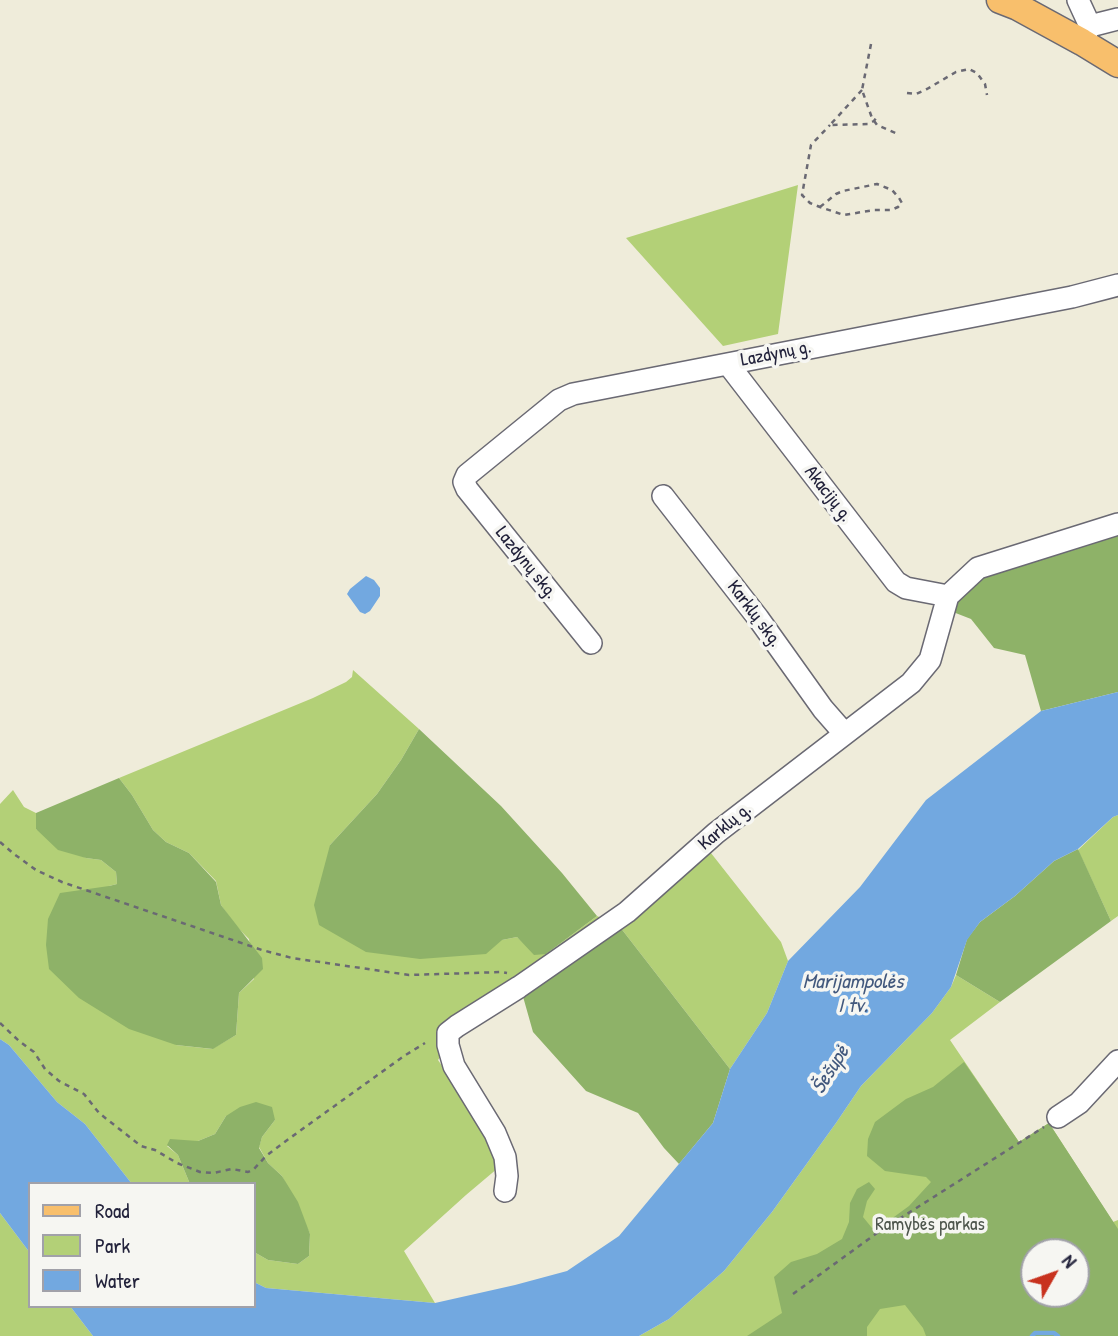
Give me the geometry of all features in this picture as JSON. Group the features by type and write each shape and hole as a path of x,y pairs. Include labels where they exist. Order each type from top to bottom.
{"main road":[{"path":"1000,0 1086,34 1118,64"}],"street":[{"path":"1078,0 1086,34 1118,19"},
{"name":"Lazdynų g.","path":"464,482 467,475 559,400 573,394 1072,297 1118,285"},
{"name":"Akacijų g.","path":"728,364 896,582 906,588 948,596"},
{"name":"Lazdynų skg.","path":"464,482 591,643"},
{"name":"Karklų skg.","path":"663,496 758,618 822,709 844,733"},
{"path":"948,596 978,568 1118,524"},
{"name":"Karklų g.","path":"505,1191 505,1157 495,1133 454,1066 448,1045 448,1033 627,912 716,833 911,682 930,660 948,596"},
{"path":"1058,1117 1079,1103 1118,1061"}],"path":[{"path":"871,44 862,90 877,125 898,134"},
{"path":"907,93 916,94 956,72 969,69 977,73 985,84 986,95"},
{"path":"820,207 843,191 877,184 892,190 902,203 891,210 844,215 820,207 810,203 802,195 811,145 862,90"},
{"path":"830,125 868,124 878,115"},
{"path":"0,842 36,870 62,882 262,950 310,961 409,975 502,972 517,975 524,983"},
{"path":"0,1023 34,1052 45,1069 59,1081 84,1094 99,1113 141,1146 155,1150 192,1170 213,1173 232,1169 248,1172 254,1169 290,1138 425,1043"},
{"path":"793,1294 877,1233 1058,1117"}],"green space":[{"path":"798,185 778,334 723,346 626,238"},
{"path":"1118,535 1118,692 1041,711 1025,655 994,648 971,619 953,612 959,597 976,581 1007,568"},
{"path":"353,670 419,729 377,794 330,845 502,940 517,937 526,945 546,954 597,916 620,927 455,1036 438,1060 489,1135 498,1168 404,1251 435,1303 266,1288 256,1283 256,1253 268,1260 298,1264 309,1256 310,1234 282,1176 268,1163 259,1147 262,1137 275,1120 226,1116 215,1134 198,1141 167,1146 178,1155 189,1182 130,1182 85,1124 57,1102 9,1045 0,1039 0,804 13,790 24,807 36,813 36,829 86,858 101,860 116,872 117,884 109,886 176,1045 212,1049 236,1035 239,993 254,979 249,939 221,905 216,881 189,853 166,842 153,830 119,778 313,698 352,677"},
{"path":"419,729 501,806 597,916 546,954 534,955 517,937 502,940 486,954 420,959 366,952 319,925 314,905 330,845 377,794"},
{"path":"119,778 153,830 166,842 189,853 216,882 221,905 262,958 263,969 239,993 236,1035 213,1049 176,1045 129,1029 79,998 49,969 46,945 48,919 60,893 117,884 116,872 101,860 58,850 36,829 36,813"},
{"path":"1118,815 1118,916 1111,921 1078,850"},
{"path":"707,848 781,942 788,961 767,1013 730,1069 620,927"},
{"path":"1078,849 1111,921 1000,1002 956,975 967,939 980,922 1015,896 1054,861"},
{"path":"620,927 730,1069 713,1123 679,1164 638,1113 586,1091 533,1032 522,993"},
{"name":"Ramybės parkas","path":"956,975 1000,1002 950,1040 1019,1142 1049,1123 1113,1222 1118,1220 1118,1336 639,1336 669,1319 724,1271 772,1212 861,1086 932,1013 951,987"},
{"name":"Ramybės parkas","path":"964,1062 1019,1142 1049,1123 1118,1229 1118,1336 926,1336 905,1305 880,1309 867,1327 867,1336 747,1336 782,1313 774,1277 791,1262 817,1254 842,1239 849,1222 850,1203 857,1189 869,1182 875,1189 867,1201 863,1217 872,1228 883,1225 909,1206 931,1182 926,1177 885,1171 867,1156 868,1139 875,1122 906,1099 933,1087"},
{"path":"256,1102 272,1107 275,1120 262,1137 259,1148 268,1163 282,1176 298,1202 310,1234 309,1256 298,1264 268,1260 256,1253 256,1182 189,1182 178,1155 167,1145 170,1139 198,1141 215,1134 226,1116 240,1107"},
{"path":"0,1213 28,1250 28,1308 72,1308 93,1336 0,1336"}],"water":[{"path":"366,576 374,580 380,588 380,596 365,614 360,612 347,594"},
{"name":"Marijampolės I tv.","path":"1118,692 1118,815 1078,849 1054,861 1015,896 980,922 967,940 951,987 932,1013 861,1086 772,1212 724,1271 669,1319 639,1336 93,1336 72,1308 256,1308 256,1283 266,1288 435,1303 567,1271 619,1236 713,1123 730,1069 767,1013 788,961 860,887 926,800 1041,711"},
{"path":"0,1039 9,1045 57,1102 85,1124 130,1182 28,1182 28,1250 0,1213"}],"waterway":[{"path":"1032,1336 1035,1333 1054,1333 1058,1336"}],"water label":[{"name":"Šešupė","path":"831,1070"}]}
